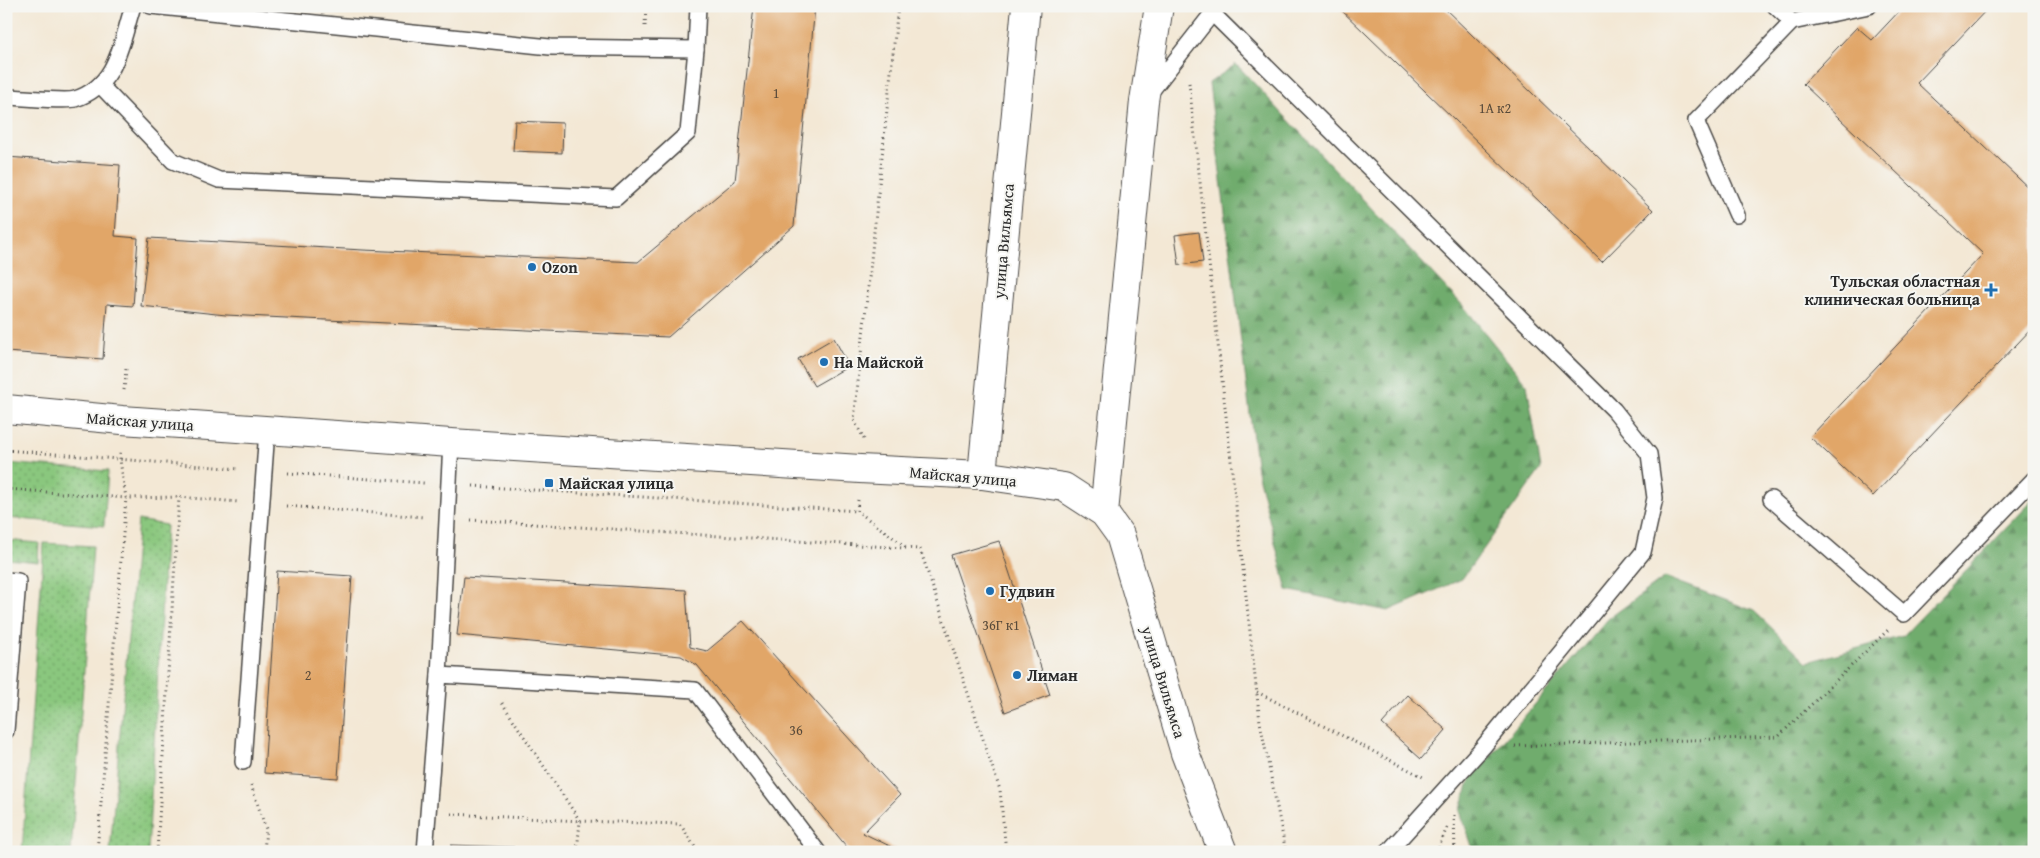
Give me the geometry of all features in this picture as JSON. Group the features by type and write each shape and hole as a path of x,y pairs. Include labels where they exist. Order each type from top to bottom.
{"street":[{"name":"улица Вильямса","path":"982,475 1026,6"},
{"path":"1104,513 1144,100 1159,6"},
{"name":"Майская улица","path":"6,409 122,420 450,443 982,475 1064,487 1104,513"},
{"name":"улица Вильямса","path":"1104,513 1120,535 1185,753 1223,852"}],"lane":[{"path":"6,97 74,100 101,86 113,68 133,6"},
{"path":"151,6 550,47 696,49"},
{"path":"101,86 173,162 219,180 616,198 688,133 698,6"},
{"path":"1775,6 1792,22"},
{"path":"1736,215 1696,121 1792,22 1870,6"},
{"path":"1144,100 1215,9 1614,410 1649,454 1655,498 1643,552 1482,747 1388,852"},
{"path":"243,762 267,430"},
{"path":"425,852 439,675 450,443"},
{"path":"1771,499 1904,614 2034,479"},
{"path":"6,580 18,581 6,731"},
{"path":"439,675 695,690 818,852"}],"path":[{"path":"864,439 854,420 898,6"},
{"path":"1174,62 1188,78 1260,722 1286,852"},
{"path":"97,852 126,498 120,460 126,369"},
{"path":"6,489 126,498 179,497 447,519 920,549 1000,790 1006,852"},
{"path":"158,852 179,497"},
{"path":"858,500 857,511 908,548"},
{"path":"1482,747 1778,737 1904,614"},
{"path":"485,678 580,821 577,852"},
{"path":"1257,692 1428,779"},
{"path":"243,762 266,829 264,852"},
{"path":"1437,852 1454,808 1455,852"},
{"path":"428,812 580,821 680,824 698,852"}],"green space":[{"path":"1236,64 1465,308 1527,385 1541,469 1462,579 1388,611 1287,590 1257,471 1209,83"},
{"path":"6,463 108,471 104,526 6,518"},
{"path":"2034,499 2034,852 1474,852 1460,811 1470,780 1608,619 1665,577 1754,611 1807,662 1903,636"},
{"path":"138,520 166,525 148,852 110,852"},
{"path":"6,540 39,543 38,562 6,559"},
{"path":"44,543 93,546 71,852 22,852"}],"building":[{"path":"754,6 815,6 794,226 668,337 226,315 141,306 149,238 638,262 735,181"},
{"path":"1337,6 1442,6 1653,210 1602,262"},
{"name":"Тульская областная клиническая больница","path":"1904,6 1990,6 1917,83 2034,193 2034,326 1873,496 1810,437 1983,254 1803,84 1857,27 1872,40"},
{"path":"515,121 563,123 562,153 513,151"},
{"path":"6,157 120,165 115,236 138,238 133,306 107,304 103,359 6,352"},
{"path":"1199,232 1203,262 1179,265 1175,235"},
{"name":"На Майской","path":"834,338 849,366 814,386 798,359"},
{"path":"999,541 1050,695 1005,712 951,555"},
{"path":"277,571 352,576 338,778 264,773"},
{"path":"464,577 686,590 690,647 707,651 743,621 900,795 863,833 902,852 851,852 697,665 681,656 457,635"},
{"path":"1408,695 1446,730 1421,759 1382,724"},
{"path":"451,845 514,847 514,852 451,852"}],"place":[{"name":"Ozon","path":"532,267"},
{"name":"Тульская областная клиническая больница","path":"1991,290"},
{"name":"На Майской","path":"824,362"},
{"name":"Майская улица","path":"549,483"},
{"name":"Гудвин","path":"990,591"},
{"name":"Лиман","path":"1017,675"}]}
